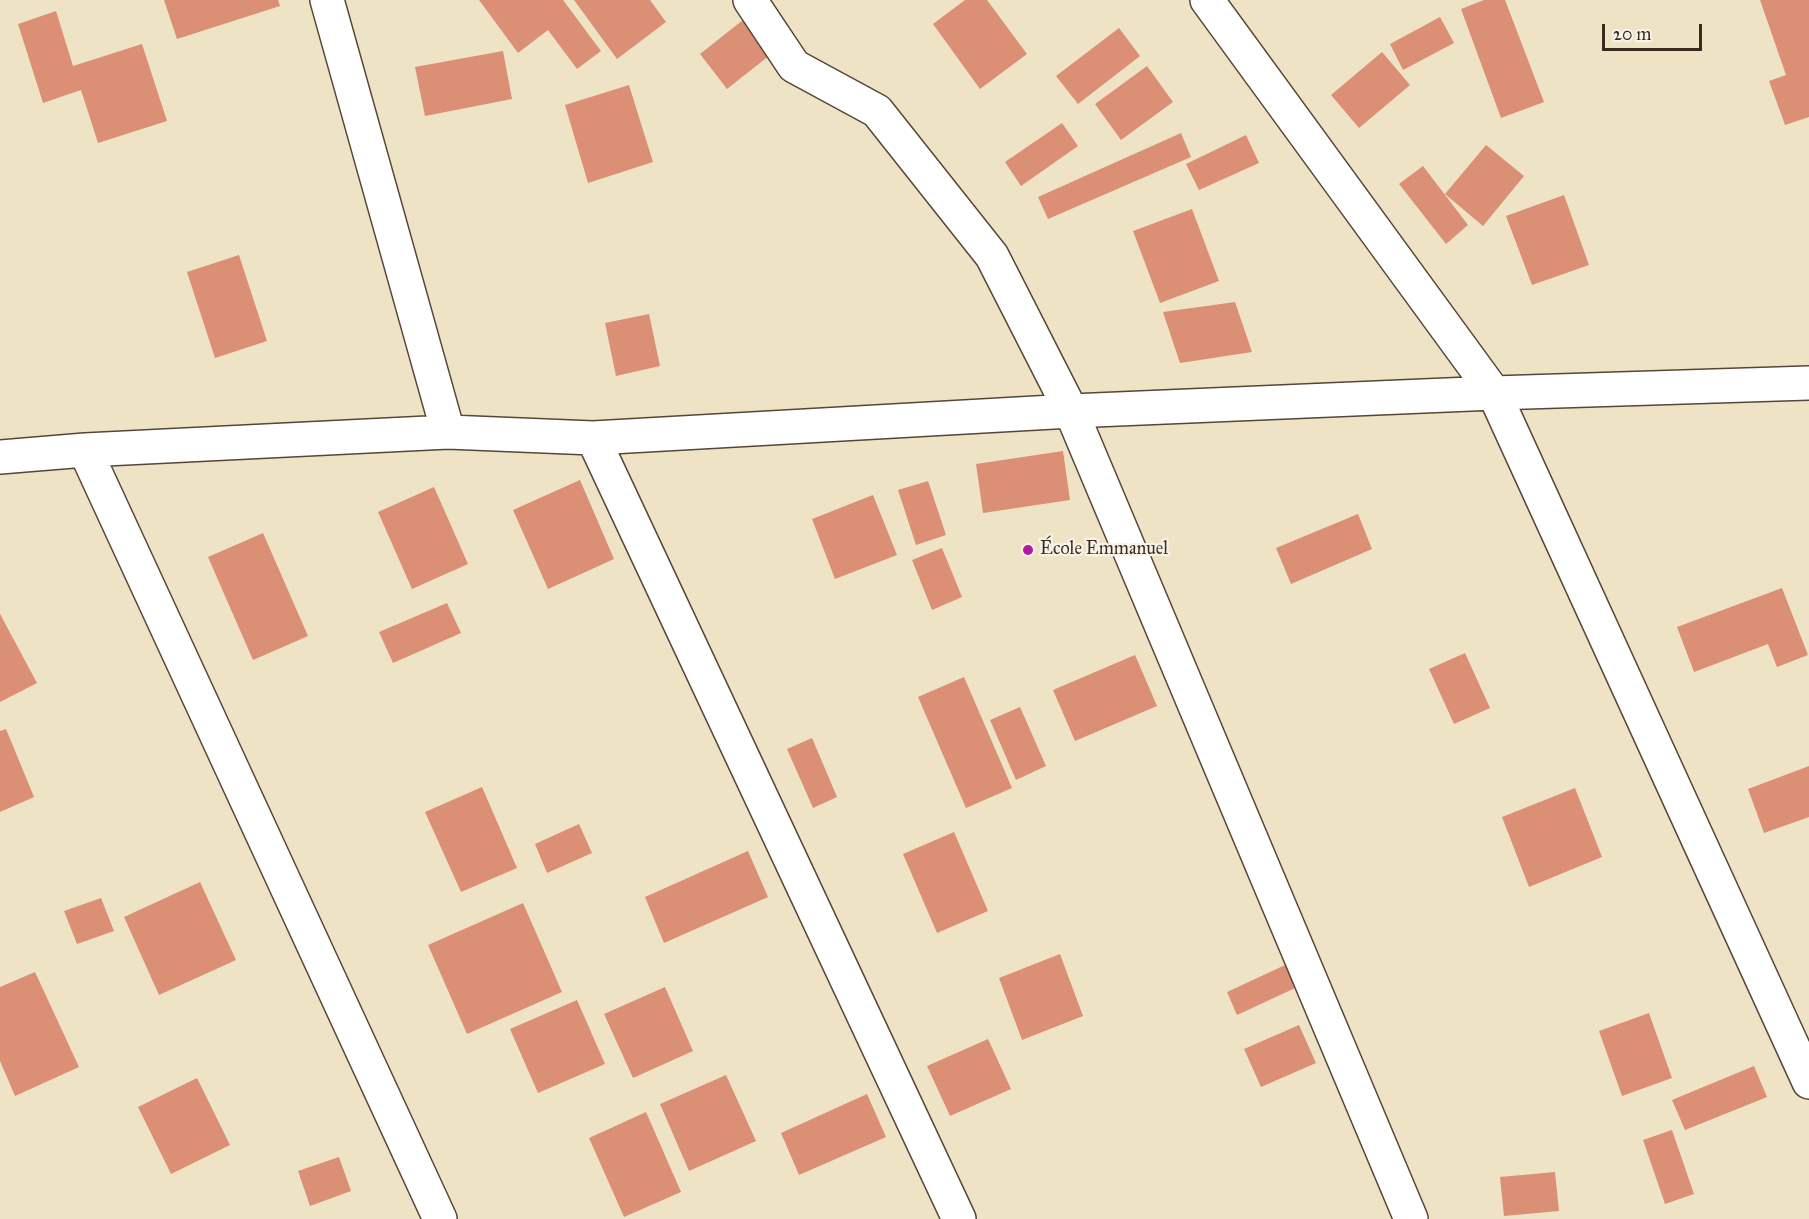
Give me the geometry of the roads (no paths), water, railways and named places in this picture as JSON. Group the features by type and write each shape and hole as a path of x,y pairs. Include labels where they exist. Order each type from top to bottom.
{"street":[{"path":"327,0 448,432"},
{"path":"750,0 794,66 877,111 992,256 1071,411 1411,1219"},
{"path":"1207,0 1494,393 1809,1082"},
{"path":"0,457 85,450 448,432 593,438 1071,411 1494,393 1809,383"},
{"path":"593,438 959,1219"},
{"path":"85,450 440,1219"}],"place":[{"name":"École Emmanuel","path":"1028,550"}]}
